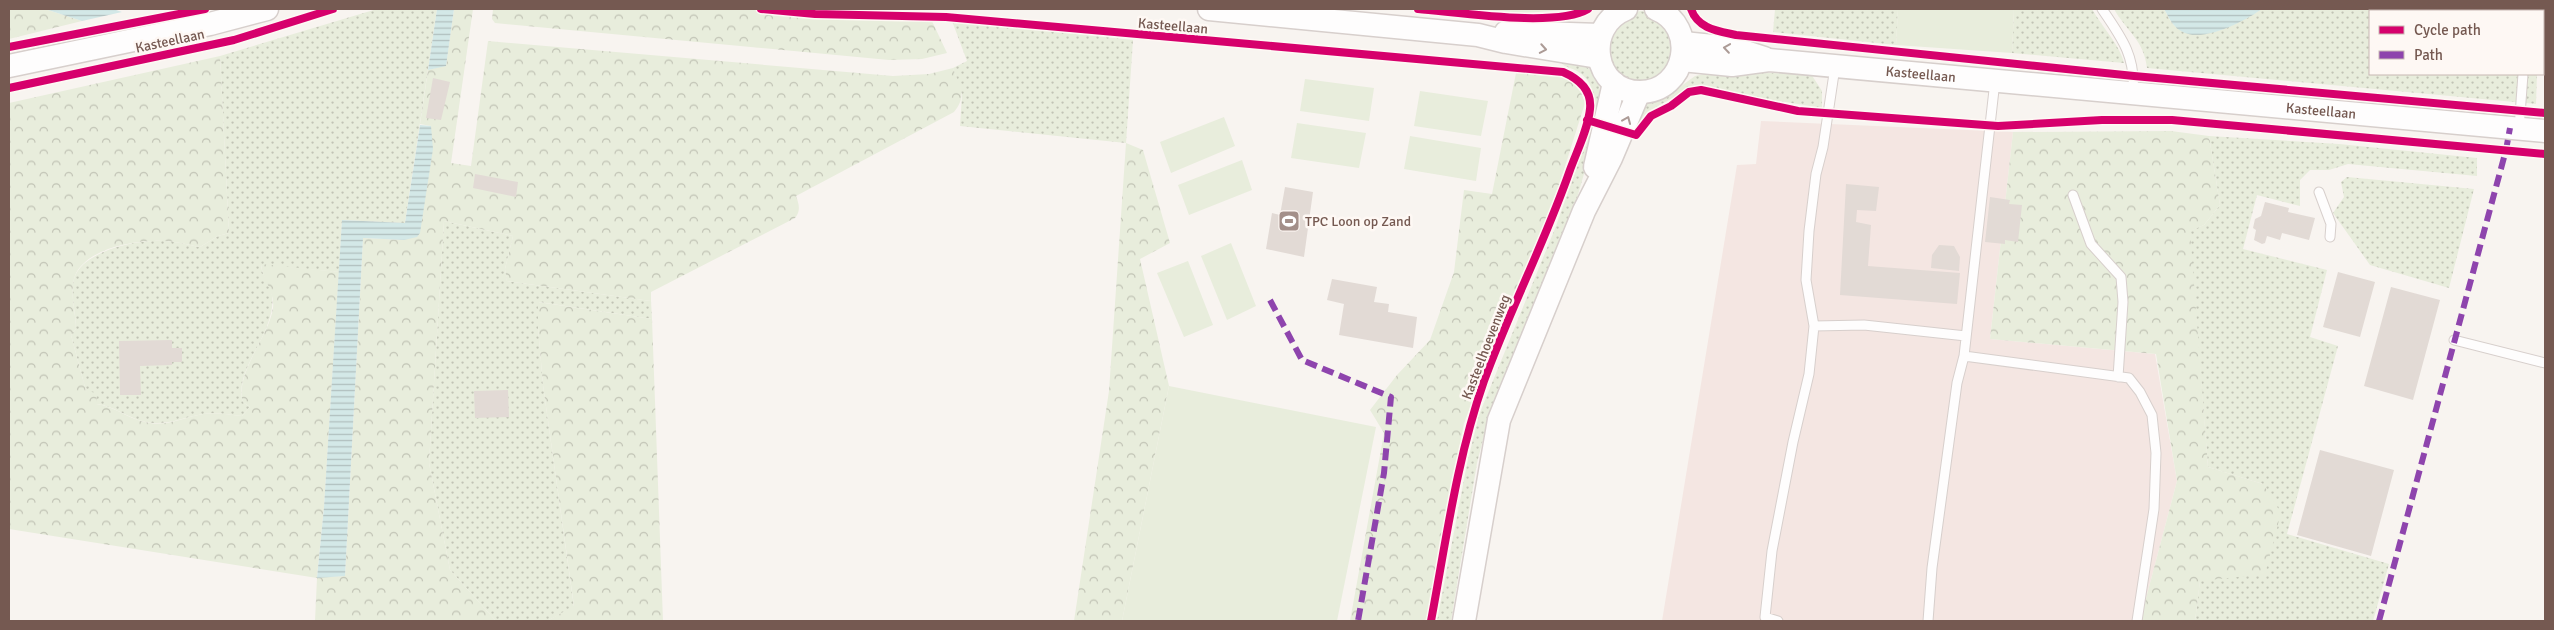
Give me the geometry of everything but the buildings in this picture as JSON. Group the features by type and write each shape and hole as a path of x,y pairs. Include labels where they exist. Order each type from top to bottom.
{"street":[{"name":"Kasteellaan","path":"9,66 210,24 267,9"},
{"name":"Kasteellaan","path":"1209,9 1478,35 1556,32 1600,35"},
{"path":"1626,9 1608,21 1600,35 1598,57 1604,71 1614,83 1622,88 1639,92 1658,88 1673,77 1682,52 1681,34 1672,19 1656,9"},
{"name":"Kasteellaan","path":"1478,35 1506,42 1598,57"},
{"name":"Kasteellaan","path":"1682,52 1732,48 1769,60 2545,131"},
{"path":"1584,212 1606,126 1614,83"},
{"path":"1464,621 1499,420 1584,212 1607,166 1639,92"}],"lane":[{"path":"2102,9 2130,54 2134,76 2133,93"},
{"path":"1778,621 1765,617 1772,550 1792,442 1809,374 1814,326 1806,280 1809,231 1816,174 1823,146 1835,66"},
{"path":"2519,129 2523,75"},
{"path":"1928,621 1956,393 1964,356 1995,81"},
{"path":"2319,192 2331,224 2330,238"},
{"path":"2073,195 2091,244 2121,277 2123,302 2118,377"},
{"path":"1814,326 1864,325 1966,336"},
{"path":"2454,340 2545,363"},
{"path":"1964,356 2129,378 2140,392 2152,415 2156,453 2154,509 2137,621"}],"shaded area":[{"path":"45,9 113,9 122,12 82,21"},
{"path":"437,9 454,9 446,66 428,70"},
{"path":"2164,9 2262,9 2234,25 2200,35 2190,34 2178,29"},
{"path":"1761,121 2013,132 1990,339 2155,354 2177,481 2140,621 1662,621 1737,165 1756,164"},
{"path":"420,125 431,126 433,149 420,233 417,237 404,240 363,238 345,576 317,578 324,507 342,220 405,223"}],"green space":[{"path":"9,9 45,9 82,21 9,39"},
{"path":"377,9 437,9 405,223 342,220 339,272 261,265 272,293 272,309 242,383 241,393 243,402 250,407 242,416 208,413 154,423 138,420 104,405 96,404 86,391 71,335 76,329 73,292 74,279 78,270 86,262 108,250 132,243 177,242 200,247 218,236 229,233 220,56"},
{"path":"454,9 473,9 451,163 471,166 488,41 893,76 929,74 953,68 960,85 961,100 954,112 796,196 799,207 795,218 651,292 651,301 507,281 505,269 513,236 444,221 429,463 450,570 496,621 315,621 317,578 9,529 9,103 220,56 229,233 218,236 200,247 165,241 132,243 107,250 86,261 78,269 74,279 73,298 76,329 71,335 86,391 97,393 96,404 110,407 135,419 157,424 208,413 242,416 250,407 243,402 243,380 273,308 272,296 261,264 339,272 324,507 317,577 345,576 363,238 404,240 431,126 420,124 428,70 446,65"},
{"path":"493,9 822,9 931,19 947,53 922,59 889,60 495,23 492,19"},
{"path":"1450,9 1575,9 1526,13"},
{"path":"1775,9 1898,9 1896,45 1773,32"},
{"path":"1898,9 2014,9 2012,53 1896,45"},
{"path":"2014,9 2092,9 2115,43 2124,63 2012,53"},
{"path":"2114,9 2164,9 2175,26 2184,32 2195,34 2207,33 2231,26 2262,9 2527,9 2369,10 2369,75 2537,75 2536,104 2147,68 2139,43"},
{"path":"1641,11 1652,13 1670,25 1675,65 1641,86 1614,73 1606,47 1608,36 1612,30 1628,16"},
{"path":"952,21 1133,40 1126,143 960,126 962,95 953,68 967,61"},
{"path":"1575,58 1591,70 1598,84 1600,99 1598,119 1594,114 1592,89 1586,78 1559,60"},
{"path":"1713,72 1811,74 1822,91 1822,108 1693,87 1661,104 1647,114 1637,128 1632,127 1638,114 1646,105 1669,95 1695,76"},
{"path":"1516,73 1561,77 1572,82 1581,92 1585,103 1550,214 1510,305 1464,423 1427,621 1350,621 1384,433 1370,410 1397,375 1430,340 1454,272 1464,190 1492,194"},
{"path":"1305,79 1374,88 1369,121 1300,111"},
{"path":"1420,91 1488,101 1481,136 1414,126"},
{"path":"1224,117 1235,146 1171,173 1160,142"},
{"path":"1297,123 1366,133 1359,168 1291,158"},
{"path":"1591,128 1597,129 1577,198 1487,424 1477,463 1451,621 1437,621 1467,464 1479,415 1556,226"},
{"path":"2171,131 2209,136 2220,205 2204,225 2190,231 2208,467 2263,484 2281,513 2265,574 2200,581 2195,621 2140,621 2177,481 2156,354 1990,339 2013,132"},
{"path":"1410,136 1481,148 1476,181 1404,169"},
{"path":"2209,136 2339,144 2477,158 2477,176 2348,164 2329,170 2310,170 2300,180 2300,206 2257,195 2243,249 2327,270 2310,337 2338,346 2287,534 2389,564 2373,621 2195,621 2200,580 2263,484 2208,467 2189,231 2204,225 2220,205"},
{"path":"1126,143 1143,150 1170,243 1140,259 1169,386 1122,621 1074,621 1109,391"},
{"path":"1242,160 1252,190 1189,215 1178,185"},
{"path":"2347,177 2474,189 2449,288 2370,265 2333,213 2344,197 2341,182"},
{"path":"444,221 513,236 505,269 507,281 651,301 652,319 539,302 538,327 543,385 574,607 547,621 496,621 450,570 429,463"},
{"path":"1231,243 1256,306 1227,320 1201,256"},
{"path":"1188,261 1213,325 1184,337 1157,273"},
{"path":"538,302 652,319 663,621 547,621 574,606 543,385 538,327"},
{"path":"1169,386 1376,427 1337,621 1122,621"}],"marked path":[{"path":"2379,621 2506,150 2510,128"},
{"path":"1270,300 1302,360 1391,397 1384,473 1358,621"}],"cycle path":[{"path":"9,47 205,9"},
{"path":"9,88 234,40 333,9"},
{"name":"Kasteelhoevenweg","path":"761,9 815,14 946,17 1563,72 1579,82 1589,96 1590,109 1587,124 1550,223 1484,381 1459,470 1431,621"},
{"path":"1418,9 1530,18 1573,15 1588,9"},
{"path":"1691,9 1698,21 1709,28 1736,35 2134,76 2545,113"},
{"path":"1587,120 1636,135 1651,116 1671,106 1689,92 1701,90 1798,111 1998,126 2102,120 2172,120 2545,154"}],"place":[{"name":"TPC Loon op Zand","path":"1289,221"}]}
